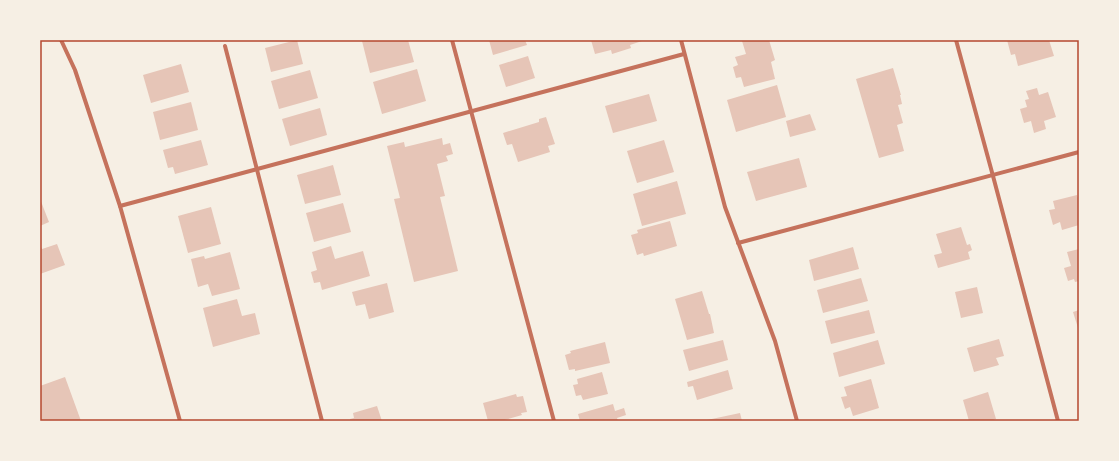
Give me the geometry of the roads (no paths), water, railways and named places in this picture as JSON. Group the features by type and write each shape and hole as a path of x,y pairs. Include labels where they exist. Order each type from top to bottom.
{"street":[{"path":"61,40 75,70 120,206 180,421"},
{"path":"452,40 554,421"},
{"path":"681,40 725,207 775,342 797,421"},
{"path":"956,40 994,176 1058,421"},
{"path":"225,46 256,171 322,421"},
{"path":"120,206 472,113 684,54"},
{"path":"738,242 994,176 1079,152"}]}
